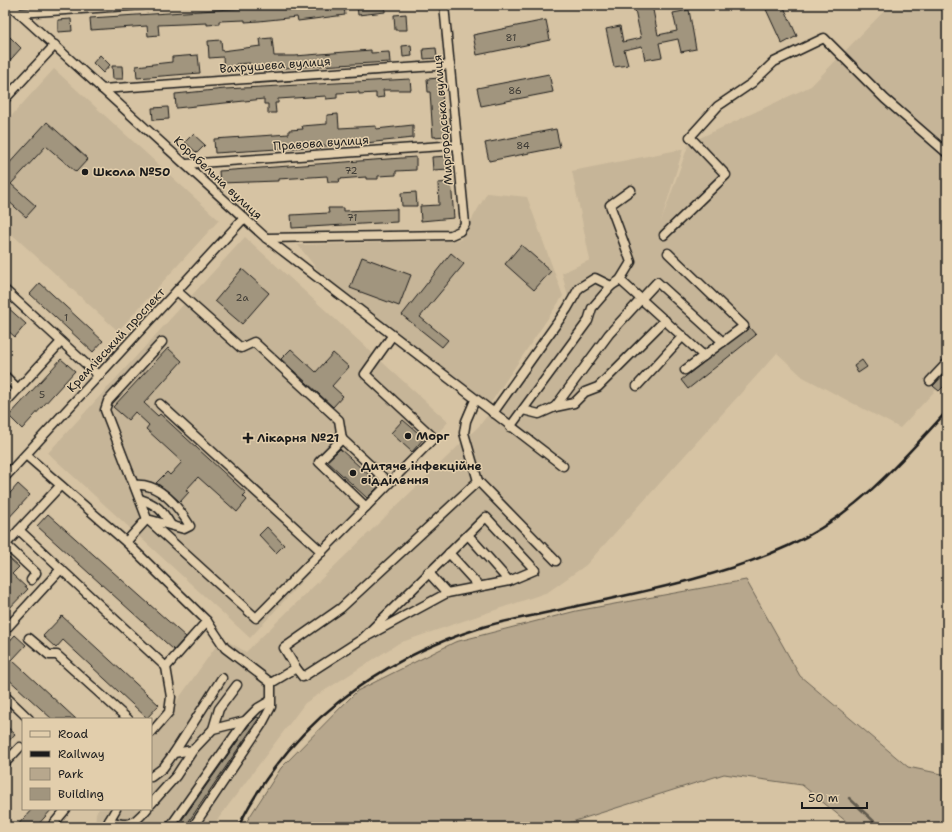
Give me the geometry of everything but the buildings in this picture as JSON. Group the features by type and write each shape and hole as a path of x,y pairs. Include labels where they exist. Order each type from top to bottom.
{"street":[{"name":"Корабельна вулиця","path":"10,5 266,238 475,400 563,466"},
{"path":"19,13 143,5"},
{"name":"Миргородська вулиця","path":"266,238 451,236 460,231 465,224 444,5"},
{"path":"664,235 726,175 690,137 718,106 752,84 774,62 824,38 885,99 947,154"},
{"path":"5,100 55,45"},
{"name":"Вахрушева вулиця","path":"102,89 450,65"},
{"name":"Правова вулиця","path":"186,164 457,146"},
{"path":"510,426 588,321 592,308 611,286 620,280 630,262 610,205 631,190"},
{"name":"Кремлівський проспект","path":"5,477 244,218"},
{"path":"668,253 744,326 685,370"},
{"path":"493,413 568,309 579,288 595,278 611,286"},
{"path":"620,280 704,356"},
{"path":"555,407 609,334 657,282 723,342"},
{"path":"5,290 99,376"},
{"path":"177,291 241,348 254,342 339,420 342,439 389,483"},
{"path":"523,410 539,414 555,407 574,403 585,392 598,387 665,320"},
{"path":"162,342 108,401 105,410 147,519 256,618 434,438 365,374 392,336"},
{"path":"636,386 683,336"},
{"path":"5,403 61,342"},
{"path":"930,381 947,363"},
{"path":"5,376 18,389"},
{"path":"475,400 466,421 464,433 478,481 556,561"},
{"path":"160,404 322,552"},
{"path":"342,439 319,462 366,507"},
{"path":"26,455 126,542 207,621 225,648 271,683"},
{"path":"362,639 428,572 486,517 535,570 509,581 447,593 362,639 303,677 296,668 284,648 341,608 478,481"},
{"path":"134,485 145,484 156,488 182,513 190,526 184,529 147,519"},
{"path":"31,580 36,574 5,545 60,486"},
{"path":"140,499 153,503 162,511 171,526"},
{"path":"126,542 147,519"},
{"path":"19,530 166,667 171,697 169,712 152,732"},
{"path":"468,535 509,581"},
{"path":"449,552 479,586"},
{"path":"5,630 61,569"},
{"path":"428,572 447,593"},
{"path":"166,667 207,621"},
{"path":"29,638 49,655 57,655 127,718"},
{"path":"271,683 296,668"},
{"path":"152,777 164,768 222,678"},
{"path":"193,827 262,724 271,707 271,683"},
{"path":"152,803 176,776 193,750 213,729 219,709 237,685"},
{"path":"5,696 28,718"},
{"path":"170,827 245,721 258,708 270,700"},
{"path":"213,729 245,721"},
{"path":"5,764 20,747"},
{"path":"174,753 193,750"},
{"path":"50,827 65,810"},
{"path":"116,810 109,824 126,826 135,823 146,810"}],"shaded area":[{"path":"890,5 947,5 947,378 900,428 803,377 777,353 586,565 548,592 399,643 305,703 212,827 95,827 96,813 98,810 152,810 152,736 222,638 246,652 480,425 496,404 568,297 562,273 590,260 572,171 683,149 661,222 689,143 811,86"},
{"name":"Школа №50","path":"54,69 219,220 118,331 5,228 5,123"},
{"path":"487,193 527,197 563,296 490,404 320,273 298,245 460,240"},
{"name":"Лікарня №21","path":"245,237 448,422 250,638 48,453"}],"green space":[{"path":"746,580 800,676 908,767 947,775 947,827 853,827 802,785 724,774 556,827 243,827 281,768 357,691 455,642 576,611"}],"waterway":[{"path":"849,798 880,827"}],"railway":[{"path":"238,827 258,791 282,758 309,728 339,702 372,678 407,658 444,641 483,627 671,585 730,568 760,558 788,546 812,534 855,504 875,487 912,450 947,411"}],"place":[{"name":"Школа №50","path":"85,172"},
{"name":"Морг","path":"408,436"},
{"name":"Лікарня №21","path":"248,438"},
{"name":"Дитяче інфекційне відділення","path":"353,473"}]}
